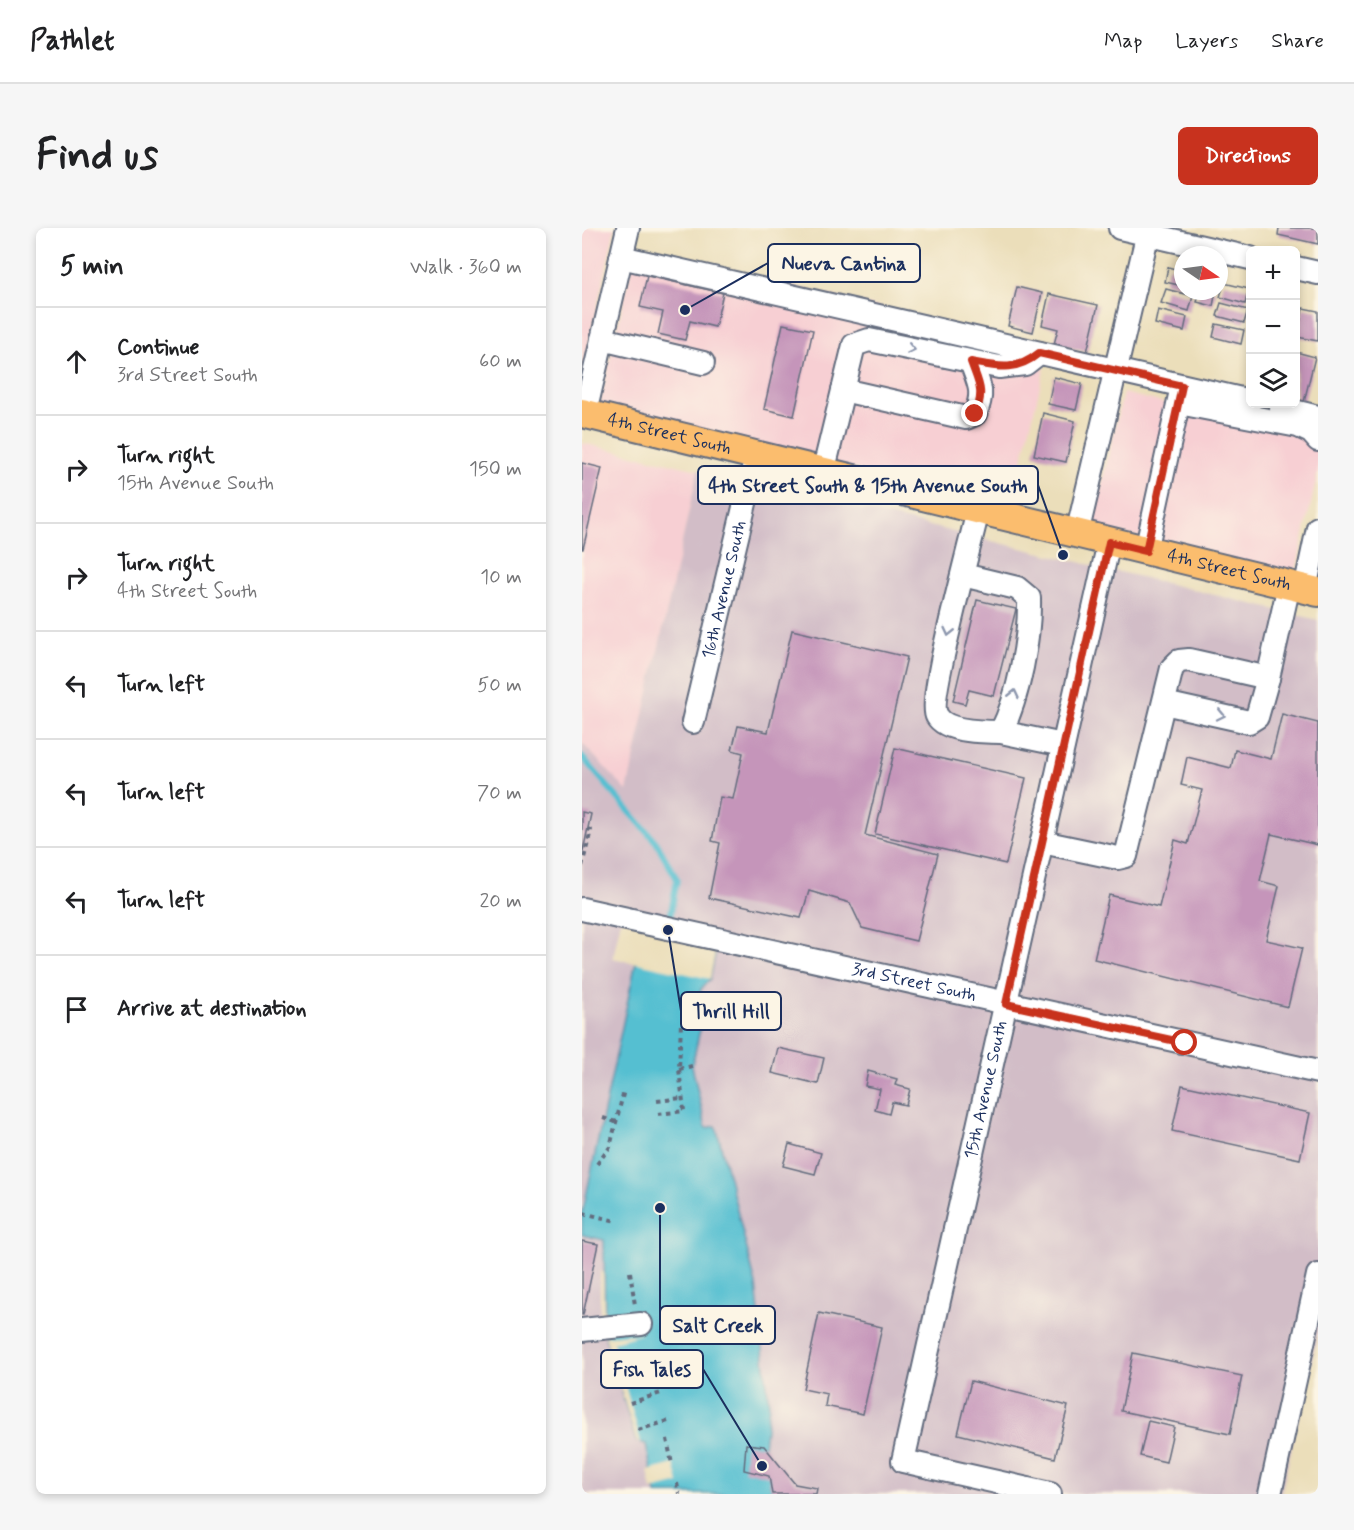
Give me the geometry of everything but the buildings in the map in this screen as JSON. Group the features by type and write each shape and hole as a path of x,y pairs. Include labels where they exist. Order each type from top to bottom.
{"main road":[{"name":"4th Street South","path":"584,413 756,457 1304,589"}],"street":[{"path":"584,413 628,228"},
{"path":"1120,228 1148,231 1246,257"},
{"path":"1077,534 1148,231"},
{"path":"621,257 1116,371 1180,394 1298,426 1311,432 1318,440"},
{"path":"1300,269 1318,273"},
{"path":"602,339 703,363"},
{"path":"823,473 854,345 869,340 999,367 1025,364 1039,353"},
{"path":"843,390 966,418 975,414 981,400 981,388 971,362"},
{"path":"1180,394 1246,401"},
{"path":"1146,551 1180,394"},
{"path":"1278,408 1318,417"},
{"name":"16th Avenue South","path":"693,722 756,457"},
{"path":"978,510 934,710 938,719 947,724 977,733 1001,732 1064,745"},
{"path":"1164,703 1249,722 1257,717 1268,678 1304,589 1318,528"},
{"name":"15th Avenue South","path":"1050,1494 903,1461 1109,542"},
{"path":"963,575 1017,588 1029,598 1029,624 1009,716 1001,732"},
{"path":"1042,842 1118,858 1126,856 1172,668 1179,661 1189,660 1268,678"},
{"name":"3rd Street South","path":"582,909 718,941 1318,1072"},
{"path":"1270,1494 1318,1275"},
{"path":"582,1330 641,1324"}],"path":[{"path":"582,866 591,830 588,829"},
{"path":"658,1114 684,1111 679,1069 681,1023 702,1021"},
{"path":"679,1069 692,1066"},
{"path":"597,1164 610,1147 624,1090"},
{"path":"657,1101 682,1098"},
{"path":"603,1118 616,1122"},
{"path":"583,1213 616,1221"},
{"path":"621,1369 651,1360"},
{"path":"630,1403 661,1393"},
{"path":"638,1430 668,1421"},
{"path":"667,1439 672,1464"},
{"path":"677,1483 679,1494"}],"shaded area":[{"path":"582,228 615,228 582,373"},
{"path":"636,248 1049,349 1011,507 599,406"},
{"path":"1123,393 1318,440 1318,472 1295,575 1092,526"},
{"path":"582,443 698,470 627,792 582,743"},
{"path":"698,470 1318,620 1318,1333 1281,1494 772,1494 764,1446 769,1405 715,1126 706,1129 692,1066 703,1011 698,1005 701,989 710,978 718,941 621,919 613,958 635,963 582,1215 582,743 627,791"},
{"path":"582,1235 604,1240 603,1319 641,1443 646,1443 656,1494 582,1494"}],"water":[{"path":"644,924 718,941 710,979 701,989 698,1005 704,1011 692,1066 706,1128 716,1126 756,1285 769,1405 764,1446 772,1494 656,1494 646,1444 636,1441 605,1336 604,1240 582,1235 582,1215"}],"pier":[{"path":"641,923 718,938 710,979 633,962"},
{"path":"600,1271 603,1272 603,1319 600,1319"},
{"path":"642,1334 613,1342 641,1443 636,1441 605,1336"},
{"path":"674,1464 679,1483 652,1490 648,1471"}],"waterway":[{"path":"582,757 656,842 677,879 669,923"}],"place":[{"name":"Nueva Cantina","path":"685,310"},
{"name":"4th Street South & 15th Avenue South","path":"1063,555"},
{"name":"Thrill Hill","path":"668,930"},
{"name":"Salt Creek","path":"660,1208"},
{"name":"Fish Tales","path":"762,1466"}],"route":[{"path":"975,414 981,400 981,388 971,362 999,367 1012,366 1025,364 1039,353 1182,386 1146,551 1109,542 1006,1004 1185,1043"}]}
